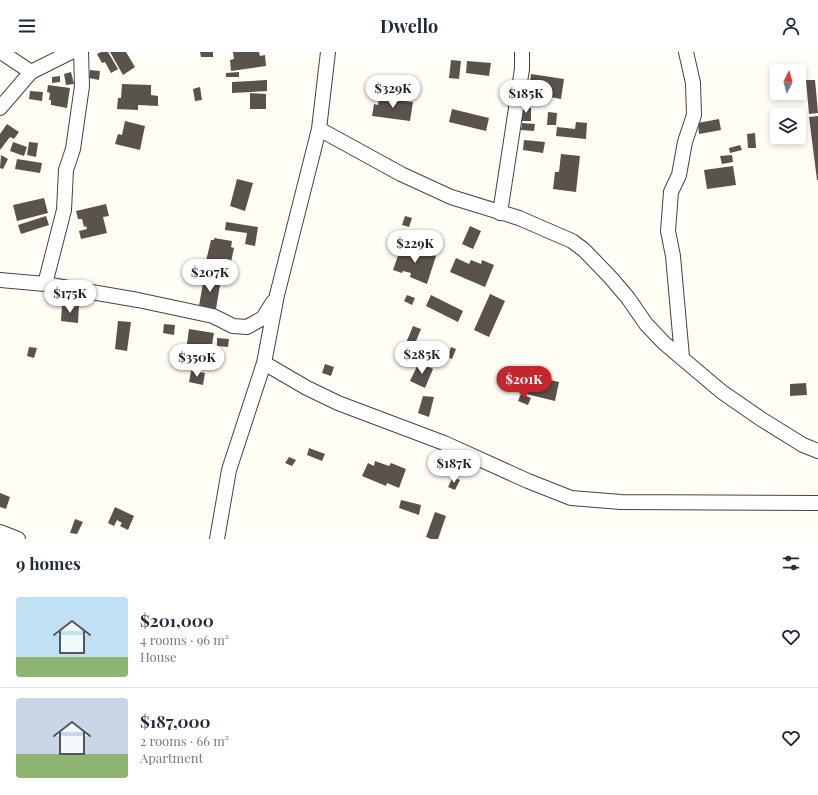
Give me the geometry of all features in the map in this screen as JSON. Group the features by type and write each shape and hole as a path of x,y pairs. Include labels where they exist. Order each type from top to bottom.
{"street":[{"path":"1,52 31,72"},
{"path":"0,108 31,72 71,52"},
{"path":"45,284 64,210 66,170 73,149 82,86 81,52"},
{"path":"217,539 229,470 264,363 277,295 318,129 328,52"},
{"path":"500,213 522,69 522,52"},
{"path":"682,357 673,256 668,230 671,192 679,175 685,142 694,115 693,82 686,52"},
{"path":"318,129 401,174 451,197 519,218 572,241 584,250 628,298 646,324 664,343 722,392 761,419 803,445 818,451"},
{"path":"0,280 45,284 153,303 213,316 233,326 247,327 263,318 277,295"},
{"path":"264,363 307,388 338,403 444,443 528,481 571,498 621,502 818,503"},
{"path":"0,532 18,539"}],"building":[{"path":"101,52 108,52 118,69 111,73 105,62 102,63 97,54"},
{"path":"110,52 126,52 135,67 123,75"},
{"path":"200,52 213,52 213,57 201,57"},
{"path":"233,52 259,52 260,56 265,55 266,66 231,71 230,60 234,59"},
{"path":"451,60 461,61 459,79 449,78"},
{"path":"467,61 491,63 489,76 466,73"},
{"path":"90,70 100,71 99,80 89,78"},
{"path":"71,72 74,84 66,85 64,74"},
{"path":"239,72 239,77 226,77 226,73"},
{"path":"531,74 564,79 561,99 539,95 538,105 527,103"},
{"path":"60,76 60,82 52,83 52,77"},
{"path":"398,78 408,79 407,83 396,83"},
{"path":"267,80 267,91 232,93 232,82"},
{"path":"806,80 815,80 818,113 809,114"},
{"path":"122,84 151,85 151,95 158,96 158,106 138,105 138,110 117,109 118,98 121,98"},
{"path":"48,85 70,88 67,108 51,105 51,100 49,100 50,93 47,92"},
{"path":"200,87 202,100 195,101 193,89"},
{"path":"30,91 43,92 42,101 29,99"},
{"path":"250,93 266,94 266,109 250,109"},
{"path":"379,98 413,102 410,121 372,116 374,104 378,105"},
{"path":"522,107 531,108 531,121 521,121"},
{"path":"452,109 489,118 486,131 449,122"},
{"path":"548,112 557,113 556,125 547,125"},
{"path":"818,116 818,180 817,180 809,117"},
{"path":"719,119 721,130 699,134 698,123"},
{"path":"125,121 145,126 140,150 115,144 118,134 122,135"},
{"path":"576,122 587,123 586,139 556,136 557,127 575,129"},
{"path":"522,123 535,124 534,131 521,130"},
{"path":"7,124 19,132 14,139 10,137 0,150 0,134"},
{"path":"755,133 756,148 748,148 747,134"},
{"path":"524,140 545,142 543,153 523,150"},
{"path":"13,142 27,147 24,156 10,151"},
{"path":"29,142 38,143 36,157 27,155"},
{"path":"740,145 742,150 730,153 729,148"},
{"path":"561,154 580,156 576,192 553,189 555,172 559,172"},
{"path":"1,155 8,159 3,169 0,168"},
{"path":"732,155 733,162 722,164 720,156"},
{"path":"17,159 42,163 40,173 15,169"},
{"path":"733,166 736,185 707,189 704,170"},
{"path":"237,179 253,183 245,211 230,206"},
{"path":"44,198 48,213 17,221 13,205"},
{"path":"106,204 109,216 103,217 107,233 81,239 79,231 87,229 86,226 84,227 82,219 78,219 76,211"},
{"path":"46,216 49,225 21,234 18,225"},
{"path":"405,216 412,218 409,227 402,225"},
{"path":"226,222 258,227 255,246 245,244 247,233 225,230"},
{"path":"470,226 481,231 473,249 462,244"},
{"path":"214,238 232,241 231,247 234,248 231,262 228,262 227,266 206,261 211,240 214,240"},
{"path":"401,247 412,251 411,254 418,256 420,250 436,256 427,284 410,277 411,273 403,271 402,273 393,270"},
{"path":"456,258 469,264 471,260 481,264 482,260 494,265 485,287 450,272"},
{"path":"204,277 221,279 216,309 199,306"},
{"path":"490,294 505,301 489,337 474,330"},
{"path":"407,295 415,298 412,305 404,301"},
{"path":"431,295 463,311 458,322 426,306"},
{"path":"62,305 79,306 78,323 61,321"},
{"path":"118,321 131,322 127,351 115,349"},
{"path":"164,324 175,325 174,335 163,333"},
{"path":"413,326 421,329 409,358 401,355"},
{"path":"189,329 214,333 208,368 184,365"},
{"path":"217,338 229,339 228,347 217,346"},
{"path":"29,347 37,348 34,358 27,356"},
{"path":"451,347 456,349 452,359 448,357"},
{"path":"431,348 441,352 439,357 429,353"},
{"path":"413,354 420,355 419,360 412,359"},
{"path":"419,362 433,369 425,388 410,381"},
{"path":"325,364 334,367 331,376 322,373"},
{"path":"191,371 205,373 203,385 189,382"},
{"path":"519,373 559,382 555,401 514,391"},
{"path":"806,383 807,395 790,396 790,384"},
{"path":"521,394 531,398 528,405 518,401"},
{"path":"423,396 434,397 429,417 418,413"},
{"path":"309,448 325,454 322,461 307,455"},
{"path":"289,457 296,460 292,466 285,463"},
{"path":"375,461 389,466 391,463 406,469 399,488 387,483 386,486 362,476 368,463 374,466"},
{"path":"453,477 460,480 455,490 448,487"},
{"path":"0,493 10,497 6,509 0,507"},
{"path":"401,500 421,505 419,515 399,508"},
{"path":"115,507 134,516 128,530 120,526 122,523 117,520 114,526 108,523"},
{"path":"435,512 446,516 438,539 431,539 426,537"},
{"path":"75,519 83,522 77,534 70,533"}]}
